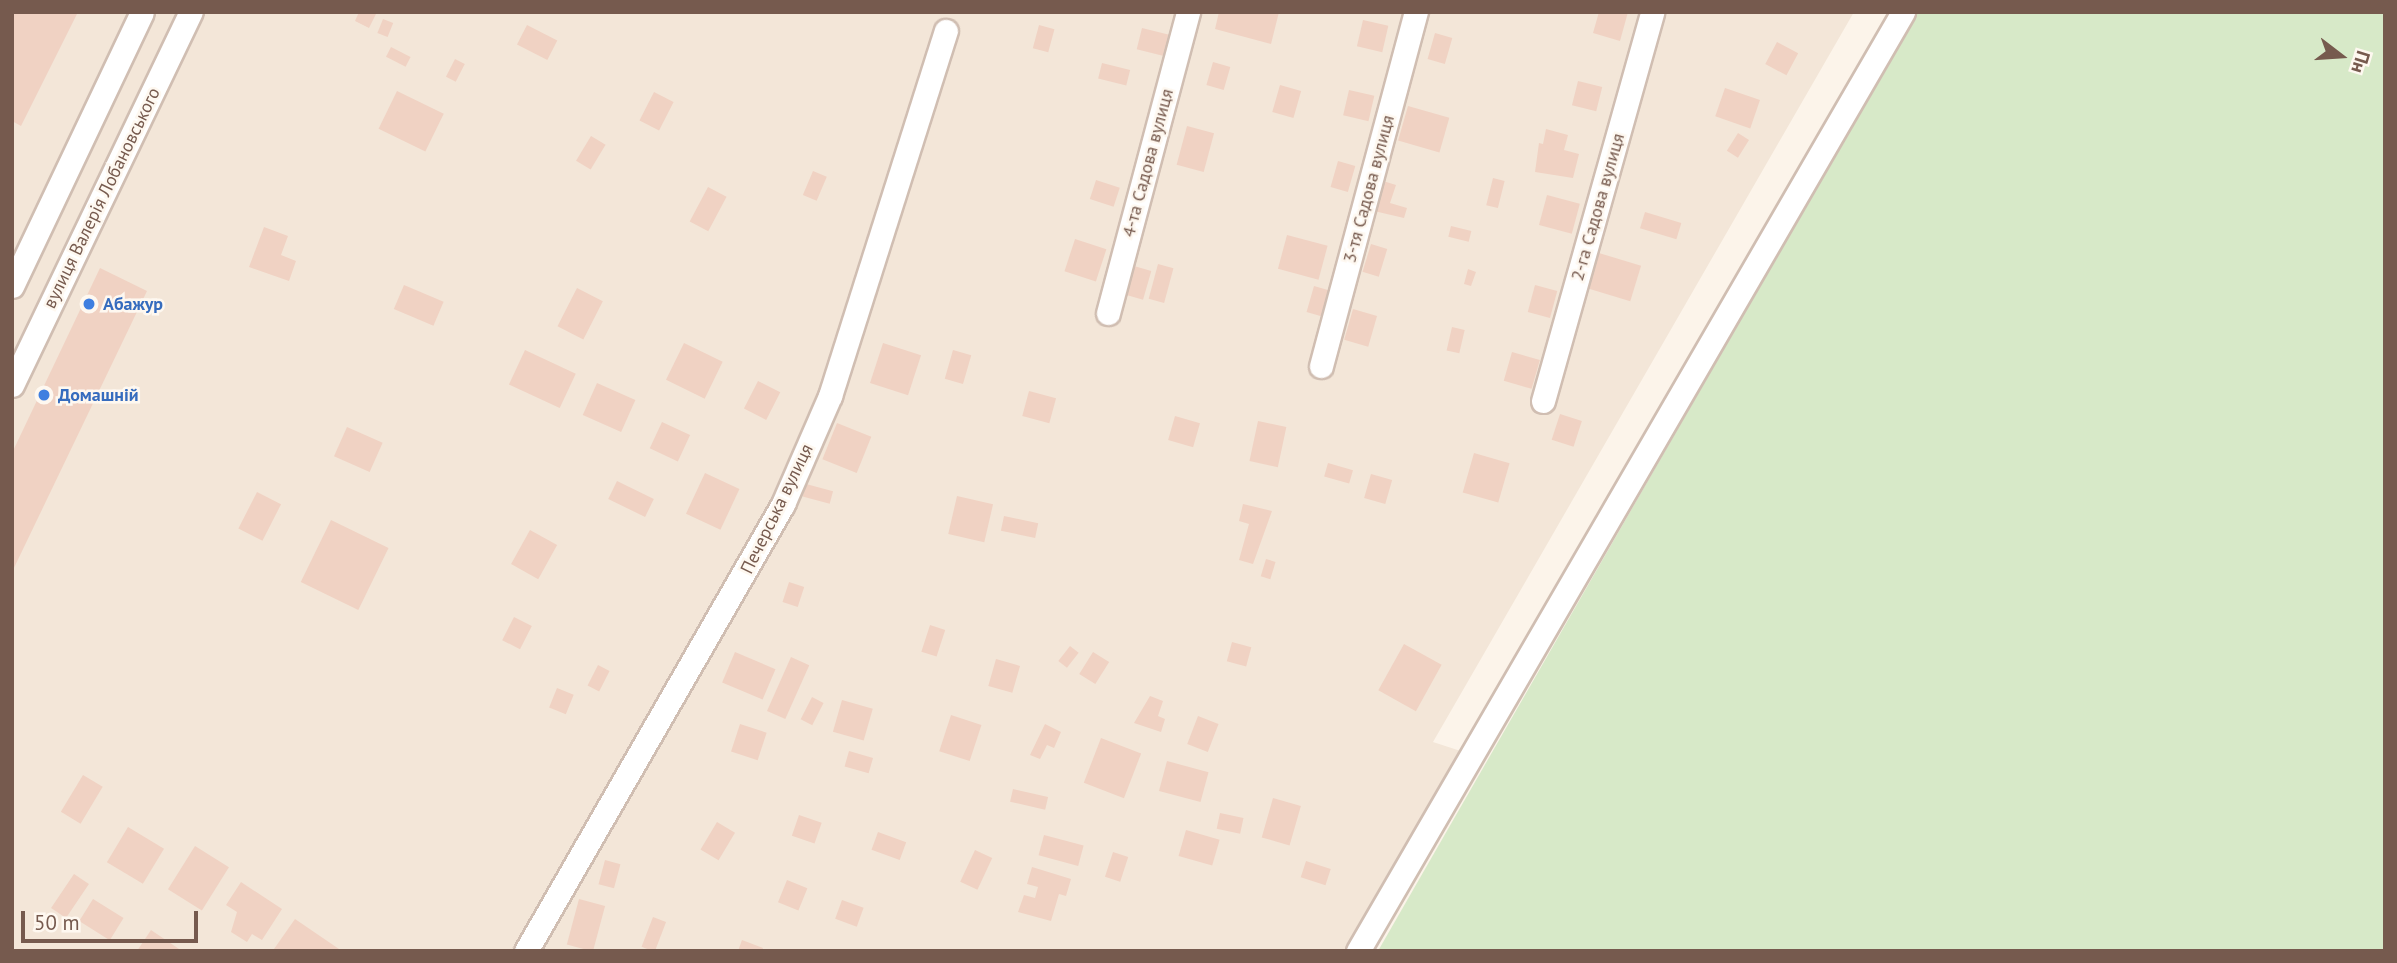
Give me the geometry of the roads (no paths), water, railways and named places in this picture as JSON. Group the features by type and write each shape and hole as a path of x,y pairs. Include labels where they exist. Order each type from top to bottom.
{"street":[{"path":"12,286 142,12"},
{"name":"вулиця Валерія Лобановського","path":"12,385 191,12"},
{"name":"4-та Садова вулиця","path":"1108,313 1188,12"},
{"name":"3-тя Садова вулиця","path":"1321,366 1416,12"},
{"name":"2-га Садова вулиця","path":"1543,401 1652,12"},
{"path":"1358,951 1903,12"},
{"name":"Печерська вулиця","path":"526,951 783,505 830,396 946,31"}],"place":[{"name":"Абажур","path":"89,304"},
{"name":"Домашній","path":"44,395"}]}
